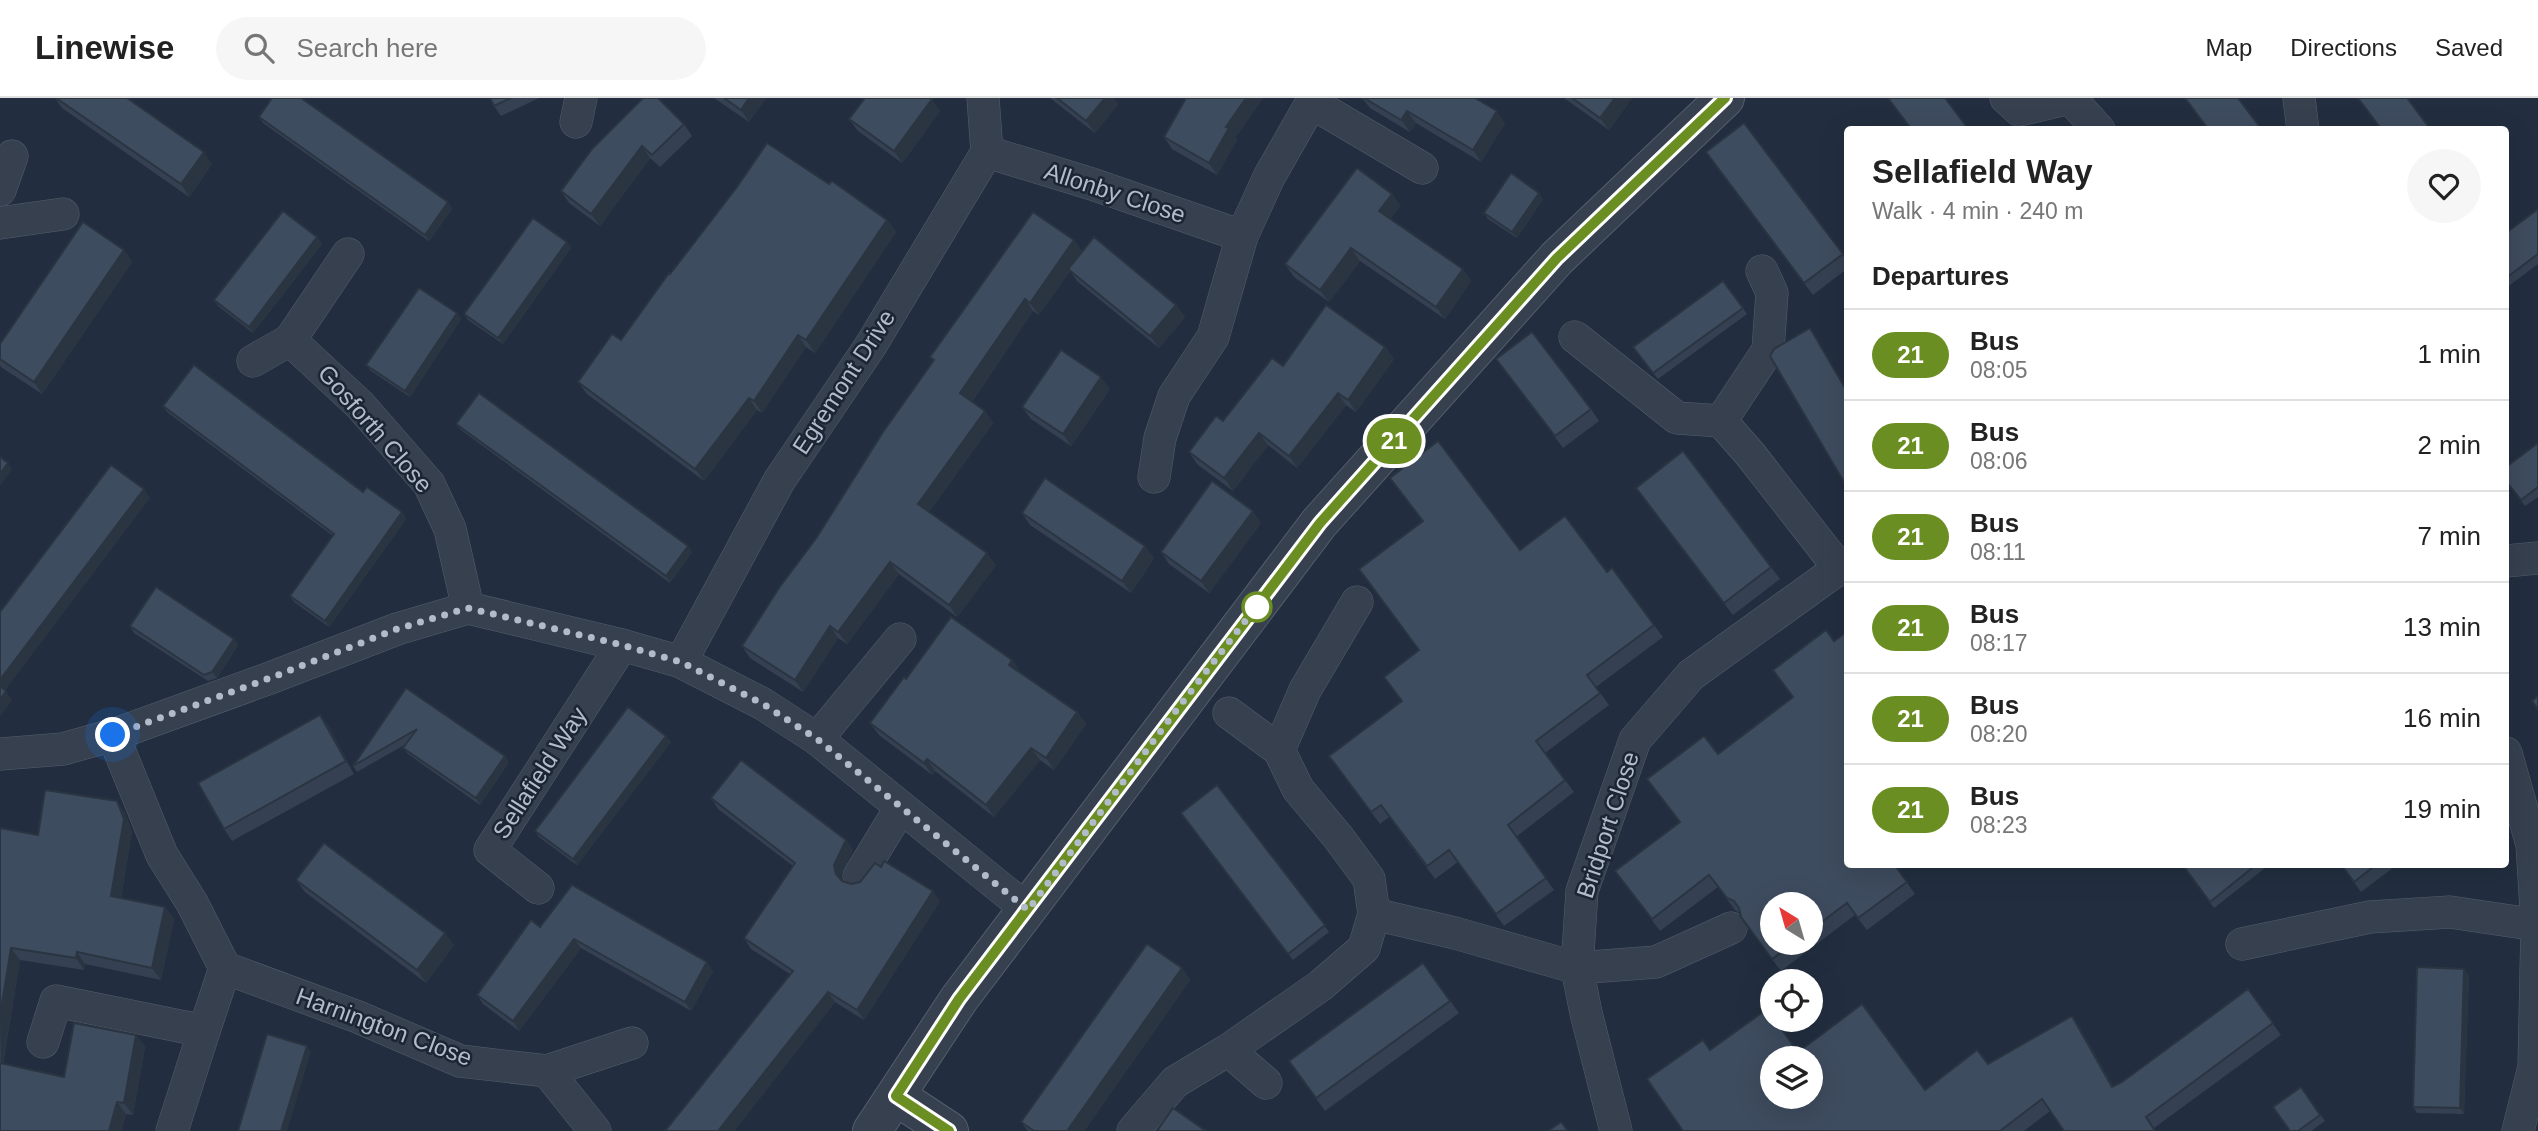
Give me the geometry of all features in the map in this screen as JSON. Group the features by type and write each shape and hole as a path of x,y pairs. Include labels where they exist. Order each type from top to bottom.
{"street":[{"path":"983,98 987,152"},
{"path":"872,1131 959,999 1320,523 1557,258 1725,98"},
{"path":"2006,98 2018,110 2070,98 2095,126"},
{"path":"2299,98 2302,126"},
{"path":"1154,477 1160,438 1174,396 1213,337 1242,236 1269,177 1313,100 1422,168"},
{"name":"Allonby Close","path":"987,152 1092,184 1242,236"},
{"name":"Egremont Drive","path":"681,662 779,481 872,345 987,152"},
{"path":"0,190 12,156"},
{"path":"0,223 62,214"},
{"path":"253,361 290,340 348,254"},
{"path":"1575,337 1677,418 1721,421 1768,350 1772,293 1762,271"},
{"name":"Gosforth Close","path":"290,340 360,405 429,484 450,529 468,608"},
{"name":"Bridport Close","path":"1616,1131 1577,968 1582,891 1635,740 1691,675 1844,565 1721,421"},
{"path":"2509,561 2538,558"},
{"path":"1279,750 1305,690 1357,601"},
{"path":"0,754 63,749 113,735 397,629 468,608 681,662 763,704 817,739 1028,910"},
{"path":"817,739 900,639"},
{"name":"Sellafield Way","path":"538,888 490,850 622,645"},
{"path":"1133,1131 1175,1082 1228,1050 1320,986 1364,948 1374,915 1369,879 1298,789 1279,750 1229,713"},
{"path":"113,735 162,855 192,903 225,968 172,1131"},
{"path":"2509,763 2532,845 2537,925 2536,1067 2518,1131"},
{"path":"859,876 901,807"},
{"path":"2242,944 2370,917 2450,912 2537,925"},
{"path":"1374,915 1455,933 1577,968 1656,962 1731,928"},
{"name":"Harnington Close","path":"225,968 358,1017 460,1061 547,1071 632,1043"},
{"path":"43,1042 56,1001 204,1031"},
{"path":"1228,1050 1266,1083"},
{"path":"547,1071 595,1131"},
{"path":"896,1096 948,1131"}],"building":[{"path":"56,98 127,98 204,152 181,184"},
{"path":"272,98 301,98 448,202 425,235 259,117"},
{"path":"490,98 511,98 494,106"},
{"path":"643,98 658,98 684,124 652,155 642,146 591,214 561,191 592,149"},
{"path":"724,98 749,98 741,110"},
{"path":"865,98 932,99 894,151 849,119"},
{"path":"1057,98 1105,98 1086,121"},
{"path":"1186,98 1246,98 1226,127 1229,128 1209,163 1164,137"},
{"path":"1364,98 1475,98 1497,111 1473,150 1407,111 1401,120"},
{"path":"1572,98 1615,98 1600,118"},
{"path":"1888,98 1945,98 1966,126 1909,126"},
{"path":"2185,98 2238,98 2259,126 2206,126"},
{"path":"2358,98 2407,98 2428,126 2379,126"},
{"path":"1744,123 1843,254 1804,283 1706,152"},
{"path":"767,143 829,184 832,181 887,220 806,340 798,335 754,401 749,398 695,469 578,382 612,334 621,340"},
{"path":"1357,168 1392,194 1379,211 1463,269 1436,307 1351,248 1320,290 1285,264"},
{"path":"1511,173 1539,193 1512,232 1484,213"},
{"path":"2538,209 2538,254 2509,276 2509,231"},
{"path":"283,211 317,237 249,327 214,300"},
{"path":"1033,212 1074,240 1030,303 1025,299 960,393 985,411 918,504 987,553 949,605 890,562 838,632 830,626 795,680 742,646 779,588 817,537 883,432 934,360 930,357"},
{"path":"533,218 567,242 498,338 464,314"},
{"path":"83,222 124,250 34,382 0,359 0,344"},
{"path":"1094,237 1176,305 1150,336 1068,269"},
{"path":"1723,281 1743,308 1653,373 1633,347"},
{"path":"419,288 457,313 405,391 366,365"},
{"path":"1326,305 1385,347 1348,400 1338,393 1289,456 1259,433 1224,478 1189,452 1216,416 1223,421 1272,358 1283,366"},
{"path":"1810,328 1844,386 1844,482 1770,356 1774,349"},
{"path":"1532,332 1591,409 1555,436 1496,359"},
{"path":"1061,350 1101,377 1063,434 1022,407"},
{"path":"194,365 363,492 367,487 402,512 325,621 290,596 334,534 163,406"},
{"path":"479,393 688,546 666,576 456,424"},
{"path":"1438,441 1520,550 1565,516 1607,572 1612,568 1654,625 1587,675 1600,693 1536,741 1565,780 1508,825 1546,878 1496,914 1449,850 1427,866 1381,805 1371,812 1329,756 1402,701 1384,677 1419,650 1359,569 1423,521 1390,478"},
{"path":"2538,443 2538,487 2521,500 2509,485 2509,465"},
{"path":"1683,451 1771,567 1724,603 1636,488"},
{"path":"0,457 8,463 0,474"},
{"path":"111,465 144,489 0,680 0,612"},
{"path":"1045,478 1145,546 1122,581 1022,513"},
{"path":"1212,481 1253,511 1201,581 1161,552"},
{"path":"156,587 234,639 212,672 204,675 130,626"},
{"path":"951,617 1012,660 1009,665 1077,712 1046,758 1031,748 986,805 927,759 924,763 870,723"},
{"path":"1826,630 1834,641 1844,634 1844,868 1897,868 1907,882 1858,918 1847,903 1824,920 1824,892 1760,892 1760,943 1741,917 1734,901 1727,898 1709,875 1652,919 1615,871 1680,822 1647,779 1704,736 1718,754 1793,697 1773,670"},
{"path":"0,686 6,691 0,700"},
{"path":"406,688 505,756 476,798 403,748 417,729 353,766"},
{"path":"2538,696 2538,709 2532,701"},
{"path":"628,707 666,736 573,859 535,831"},
{"path":"320,715 346,761 224,829 198,783"},
{"path":"741,760 846,840 834,865 836,874 842,881 851,884 860,882 875,863 881,867 884,861 933,891 857,1010 828,992 718,1131 665,1131 793,971 744,938 795,863 711,798"},
{"path":"1217,785 1325,925 1288,954 1181,813"},
{"path":"45,790 117,801 124,819 111,896 165,907 152,968 77,952 76,958 11,948 0,1016 0,828 38,835"},
{"path":"324,843 445,933 417,970 296,880"},
{"path":"2185,868 2252,868 2210,902"},
{"path":"2344,868 2372,868 2354,882"},
{"path":"572,885 707,962 685,1002 574,939 513,1021 477,995 531,920 540,927"},
{"path":"1147,944 1182,968 1067,1131 1034,1131 1021,1122"},
{"path":"1423,963 1450,1001 1316,1098 1289,1061"},
{"path":"2417,967 2464,969 2460,1108 2413,1107"},
{"path":"2248,989 2273,1023 2146,1117 2155,1131 2064,1131 2042,1099 2000,1131 1683,1131 1647,1079 1703,1040 1710,1050 1760,1014 1760,1032 1784,1032 1794,1046 1760,1046 1760,1109 1823,1109 1823,1046 1806,1046 1862,1004 1925,1090 1977,1050 1988,1064 2072,1016 2112,1087"},
{"path":"74,1023 136,1035 124,1103 117,1102 109,1131 0,1131 0,1063 64,1077"},
{"path":"267,1034 307,1046 281,1131 238,1131"},
{"path":"2301,1087 2320,1115 2298,1131 2290,1131 2273,1107"},
{"path":"1173,1108 1206,1131 1157,1131"},
{"path":"1561,1122 1568,1131 1548,1131"}],"bus line":[{"name":"21","path":"949,1131 896,1096 959,999 1158,734 1320,523 1557,258 1725,98"}],"route":[{"path":"113,735 397,629 468,608 681,662 763,704 817,739 1028,910 1259,603 1257,607"}]}
